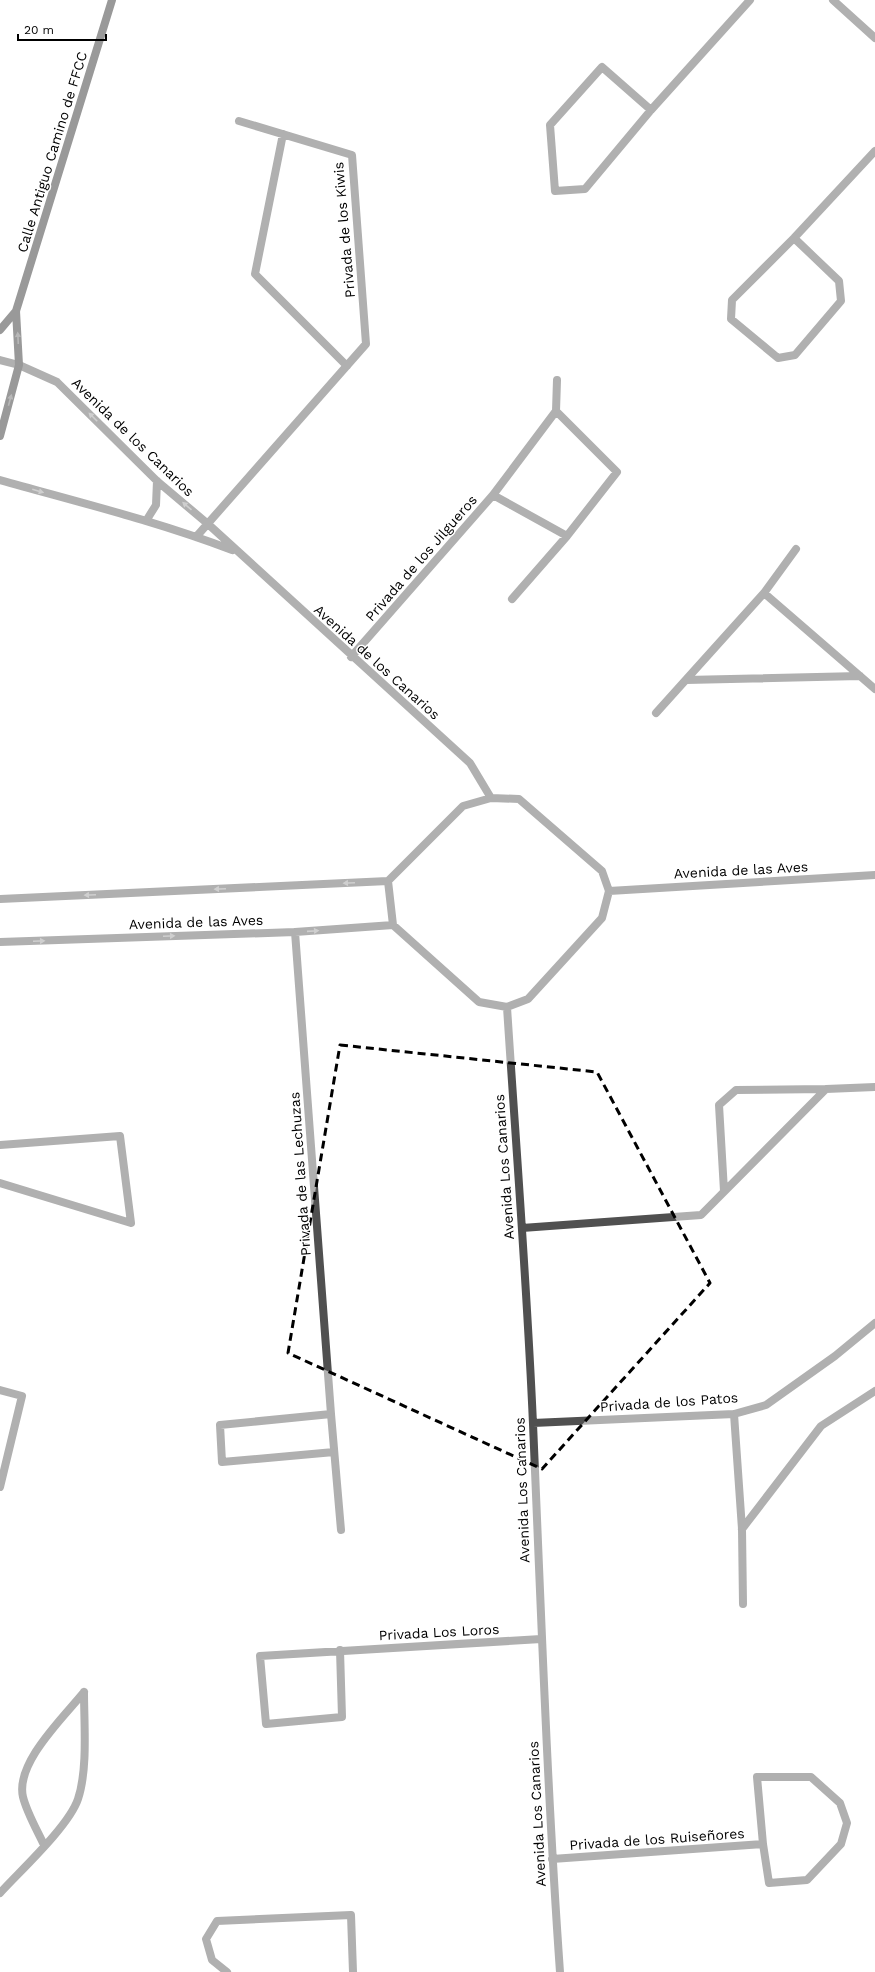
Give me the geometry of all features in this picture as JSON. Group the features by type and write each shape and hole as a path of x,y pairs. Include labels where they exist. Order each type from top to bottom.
{"main road":[{"name":"Calle Antiguo Camino de FFCC","path":"0,436 19,365 16,311 112,0"},
{"name":"Calle Antiguo Camino de FFCC","path":"0,330 16,311"}],"street":[{"path":"651,110 602,67 550,125 555,191 585,189 651,110 750,0"},
{"path":"833,0 875,38"},
{"name":"Privada de los Kiwis","path":"196,536 366,344 352,155 239,121"},
{"path":"283,134 255,274 347,366"},
{"path":"794,238 839,281 841,301 795,355 778,358 731,319 732,300 794,238 875,151"},
{"name":"Avenida de los Canarios","path":"0,360 19,365 57,382 157,481 208,524 236,552 351,657 470,763 491,798"},
{"path":"512,599 567,536 617,472 556,411 557,380"},
{"name":"Privada de los Jilgueros","path":"351,657 493,495 556,411"},
{"name":"Avenida de los Canarios","path":"0,480 196,536 236,552"},
{"path":"146,521 156,505 157,481"},
{"name":"Privada de los Jilgueros","path":"493,495 567,536"},
{"path":"656,713 764,593 796,549"},
{"path":"764,593 875,689"},
{"path":"686,680 860,676"},
{"path":"0,899 388,881 463,806 491,798 519,800 602,871 609,891 602,918 528,998 506,1007 479,1002 393,925 388,881"},
{"name":"Avenida de las Aves","path":"609,891 875,875"},
{"name":"Avenida de las Aves","path":"0,942 295,932 393,925"},
{"name":"Privada de las Lechuzas","path":"295,932 341,1530"},
{"name":"Avenida Los Canarios","path":"506,1007 522,1228 533,1423 541,1639 552,1859 560,1972"},
{"path":"724,1191 719,1105 736,1090 875,1087"},
{"path":"522,1228 701,1216 826,1089"},
{"path":"0,1145 120,1136 131,1224 0,1183"},
{"name":"Privada de los Patos","path":"533,1423 734,1414 766,1405 835,1356 875,1323"},
{"path":"0,1390 22,1396 0,1487"},
{"path":"742,1529 821,1426 875,1392"},
{"path":"331,1414 220,1425 222,1462 334,1452"},
{"path":"734,1414 742,1529 743,1604"},
{"name":"Privada Los Loros","path":"340,1650 342,1717 266,1724 260,1656 340,1650 541,1639"},
{"path":"0,1893 44,1845 68,1818 78,1799 83,1777 84,1692 32,1756 23,1775 23,1797 44,1845"},
{"name":"Privada de los Ruiseñores","path":"757,1777 811,1778 840,1803 847,1823 841,1844 807,1880 769,1883 763,1844 757,1777"},
{"name":"Privada de los Ruiseñores","path":"552,1859 763,1844"},
{"path":"227,1972 212,1960 206,1939 217,1921 351,1915 353,1972"}],"highlighted area":[{"path":"340,1045 597,1072 710,1283 542,1469 288,1353"}]}
